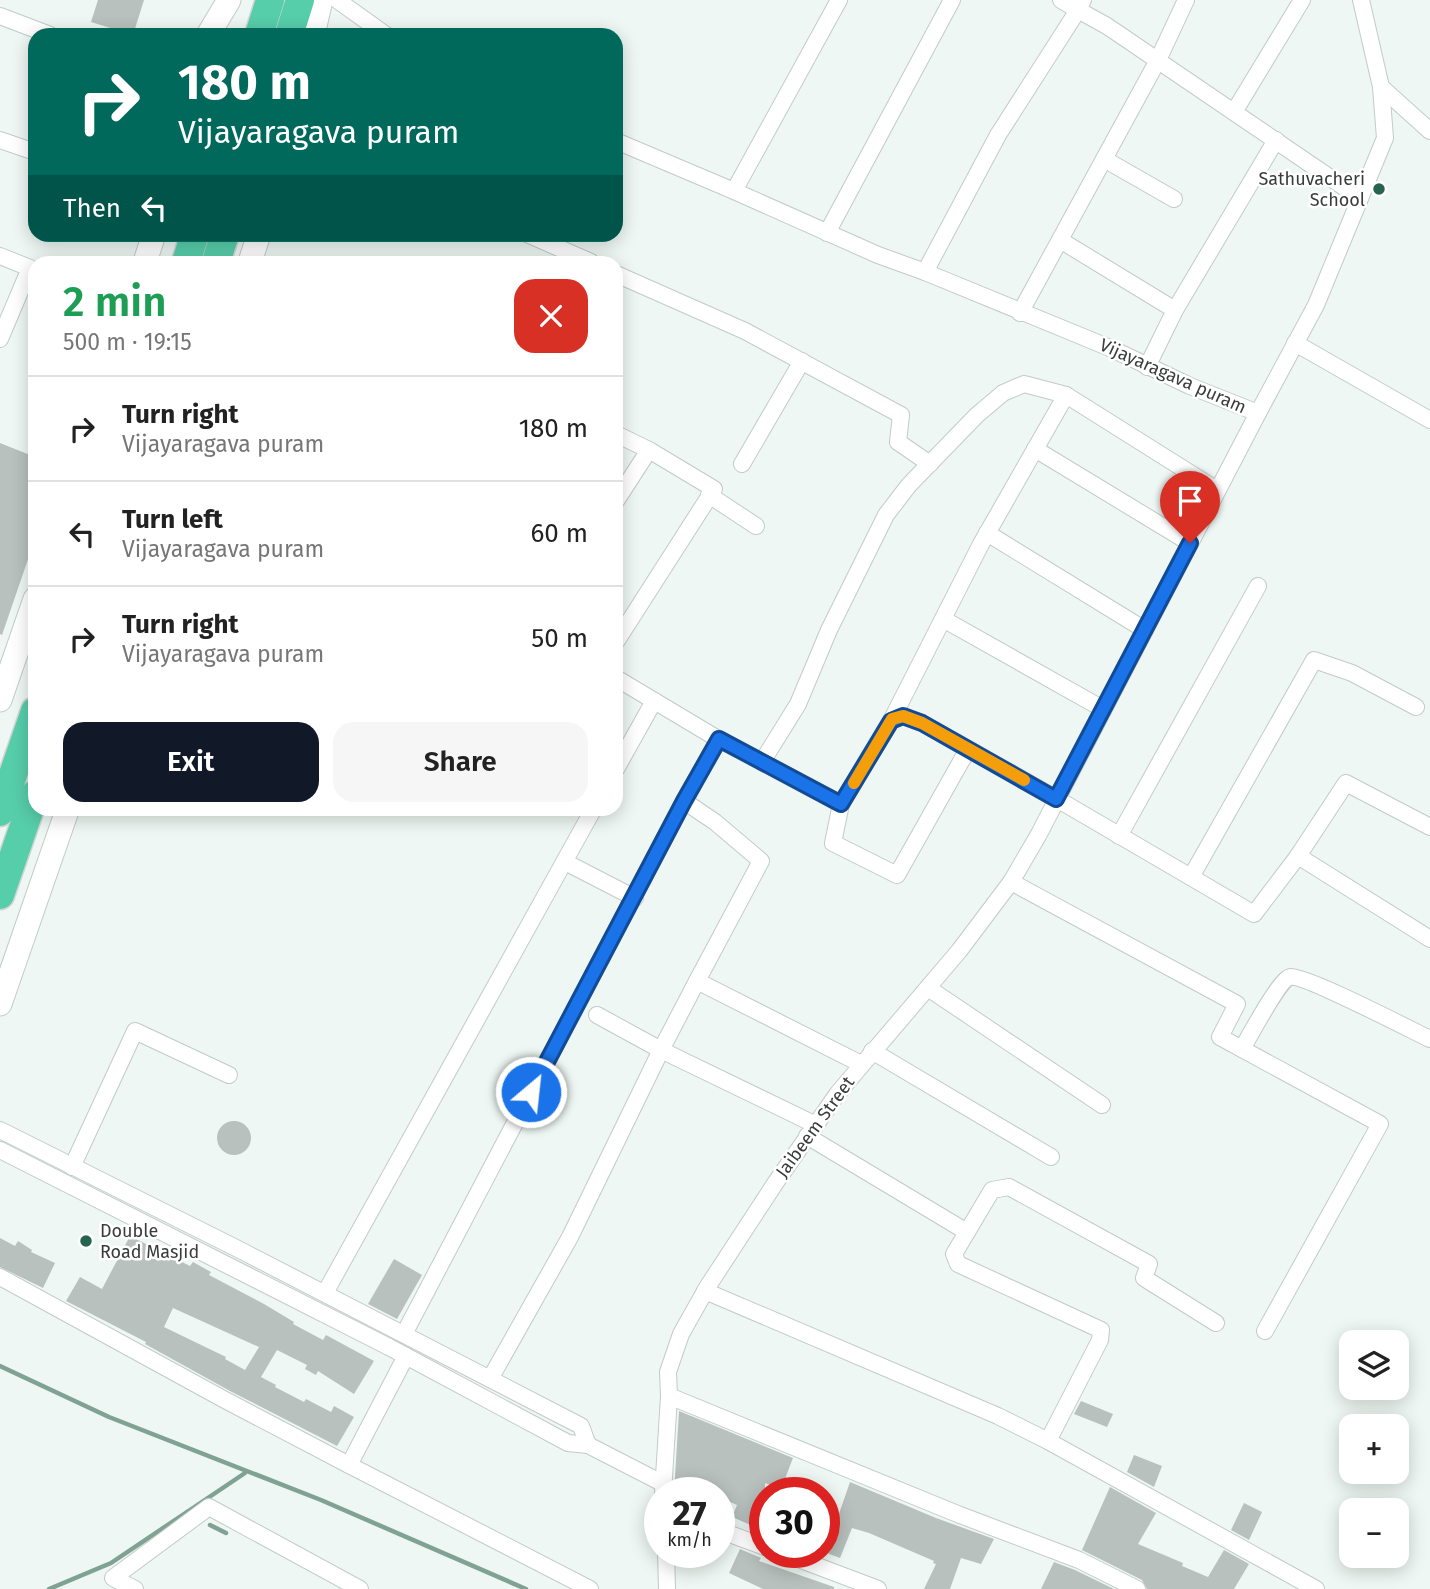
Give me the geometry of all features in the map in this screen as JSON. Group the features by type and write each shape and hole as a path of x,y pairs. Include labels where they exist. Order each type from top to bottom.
{"highway":[{"path":"261,28 270,0"},
{"path":"291,28 300,0"},
{"path":"0,812 28,731"},
{"path":"0,895 28,814"}],"main road":[{"path":"212,28 229,0"},
{"path":"315,28 321,0"},
{"path":"0,700 28,619"},
{"path":"0,1004 65,816"}],"street":[{"path":"337,0 376,28"},
{"path":"734,191 839,0"},
{"path":"827,233 952,0"},
{"path":"1061,0 1081,5 1360,198"},
{"path":"1020,313 1158,60 1186,0"},
{"path":"1234,112 1302,0"},
{"path":"1258,413 1316,304 1385,138 1381,87 1361,0"},
{"path":"925,272 998,135 1081,5"},
{"path":"0,16 32,28"},
{"path":"1381,87 1430,131"},
{"path":"0,140 28,150"},
{"path":"1147,367 1175,310 1276,140"},
{"name":"Vijayaragava puram","path":"623,144 878,256 925,272 1110,348 1147,367 1258,413 1056,799"},
{"path":"1104,159 1174,199"},
{"path":"1060,240 1175,310"},
{"path":"545,242 577,256"},
{"path":"0,256 28,267"},
{"path":"0,338 28,273"},
{"path":"623,277 745,331 901,415 898,442 930,464"},
{"path":"1295,344 1430,420"},
{"path":"743,464 802,361"},
{"path":"762,762 798,704 829,630 886,515 909,485 977,415 1003,393 1024,384 1066,395 1217,490"},
{"path":"968,749 897,875 833,843 841,804 891,721 987,533 1066,395"},
{"path":"623,437 714,489 623,631"},
{"path":"1035,449 1190,543"},
{"path":"623,490 649,450"},
{"path":"709,495 756,526"},
{"path":"987,533 1145,630"},
{"path":"1119,836 1258,586"},
{"path":"943,619 1103,709"},
{"path":"1191,877 1314,660 1352,673 1416,706"},
{"path":"623,682 719,739 841,804"},
{"path":"623,756 654,701"},
{"path":"891,721 903,716 922,723 1254,914 1298,856 1346,783 1430,827"},
{"path":"404,1334 719,739"},
{"name":"Jaibeem Street","path":"664,1477 668,1372 681,1334 705,1292 811,1131 861,1064 928,988 1011,882 1056,799"},
{"path":"490,1379 570,1237 661,1050 761,861 715,822 684,801"},
{"path":"325,1293 590,816"},
{"path":"1298,856 1430,939"},
{"path":"565,862 635,898"},
{"path":"1011,882 1237,1004 1220,1037 1380,1124 1265,1331"},
{"path":"1242,1049 1279,988 1288,977 1293,976 1430,1039"},
{"path":"697,981 861,1064"},
{"path":"928,988 1102,1105"},
{"path":"597,1015 811,1131 967,1232"},
{"path":"72,1167 135,1031 229,1074"},
{"path":"872,1051 1051,1157"},
{"path":"0,1130 325,1293 581,1426 588,1445"},
{"path":"0,1150 406,1356 568,1443 588,1445 644,1477"},
{"path":"1048,1441 1100,1340 1101,1330 958,1264 954,1254 992,1190 1009,1188 1149,1264 1144,1278 1216,1323"},
{"path":"0,1277 225,1400 590,1589"},
{"path":"705,1292 998,1416 1316,1589"},
{"path":"349,1465 406,1356"},
{"path":"669,1396 960,1515 1079,1560 1137,1589"},
{"path":"135,1589 113,1578 209,1507 360,1589"},
{"path":"666,1568 667,1589"},
{"path":"822,1568 878,1589"}],"building":[{"path":"98,0 144,0 135,28 110,28 91,22"},
{"path":"0,443 28,454 28,559 2,635"},
{"path":"234,1121 246,1126 251,1138 246,1150 234,1155 222,1150 217,1138 222,1126"},
{"path":"130,1236 190,1266 193,1262 211,1272 209,1275 264,1304 294,1322 293,1324 323,1340 326,1335 374,1361 354,1394 318,1371 316,1375 305,1369 307,1365 277,1350 261,1377 304,1402 306,1399 331,1412 334,1406 354,1417 337,1446 66,1301 80,1277 102,1289","holes":["173,1308 259,1347 245,1370 225,1359 226,1357 164,1327"]},
{"path":"0,1238 15,1246 18,1241 32,1250 31,1252 55,1263 43,1288 0,1267"},
{"path":"394,1259 422,1275 397,1319 368,1304"},
{"path":"1081,1401 1113,1414 1107,1427 1074,1414"},
{"path":"679,1411 793,1458 786,1477 749,1477 749,1524 735,1518 735,1477 675,1477"},
{"path":"1134,1455 1162,1466 1154,1487 1127,1472"},
{"path":"850,1482 994,1539 981,1564 961,1558 950,1589 924,1589 936,1564 934,1561 869,1533 852,1528 840,1558 840,1511"},
{"path":"1110,1487 1156,1513 1138,1544 1208,1577 1224,1550 1249,1564 1234,1589 1147,1589 1142,1580 1082,1550"},
{"path":"1244,1503 1262,1512 1249,1540 1231,1530"},
{"path":"740,1549 749,1553 749,1568 779,1568 834,1589 763,1589 729,1573 731,1568 735,1568"},
{"path":"1054,1562 1075,1570 1114,1589 1041,1589"}],"waterway":[{"path":"0,1366 109,1417 321,1500 526,1589"},
{"path":"187,1512 245,1473"},
{"path":"49,1589 111,1563 187,1512 190,1514"},
{"path":"210,1525 226,1533"}],"slow traffic":[{"path":"854,783 892,719 903,716 922,723 1024,780"}],"place":[{"name":"Sathuvacheri School","path":"1379,189"},
{"name":"Double Road Masjid","path":"86,1241"}],"route":[{"path":"531,1092 719,739 841,804 892,719 903,716 922,723 1056,799 1190,543"}]}
